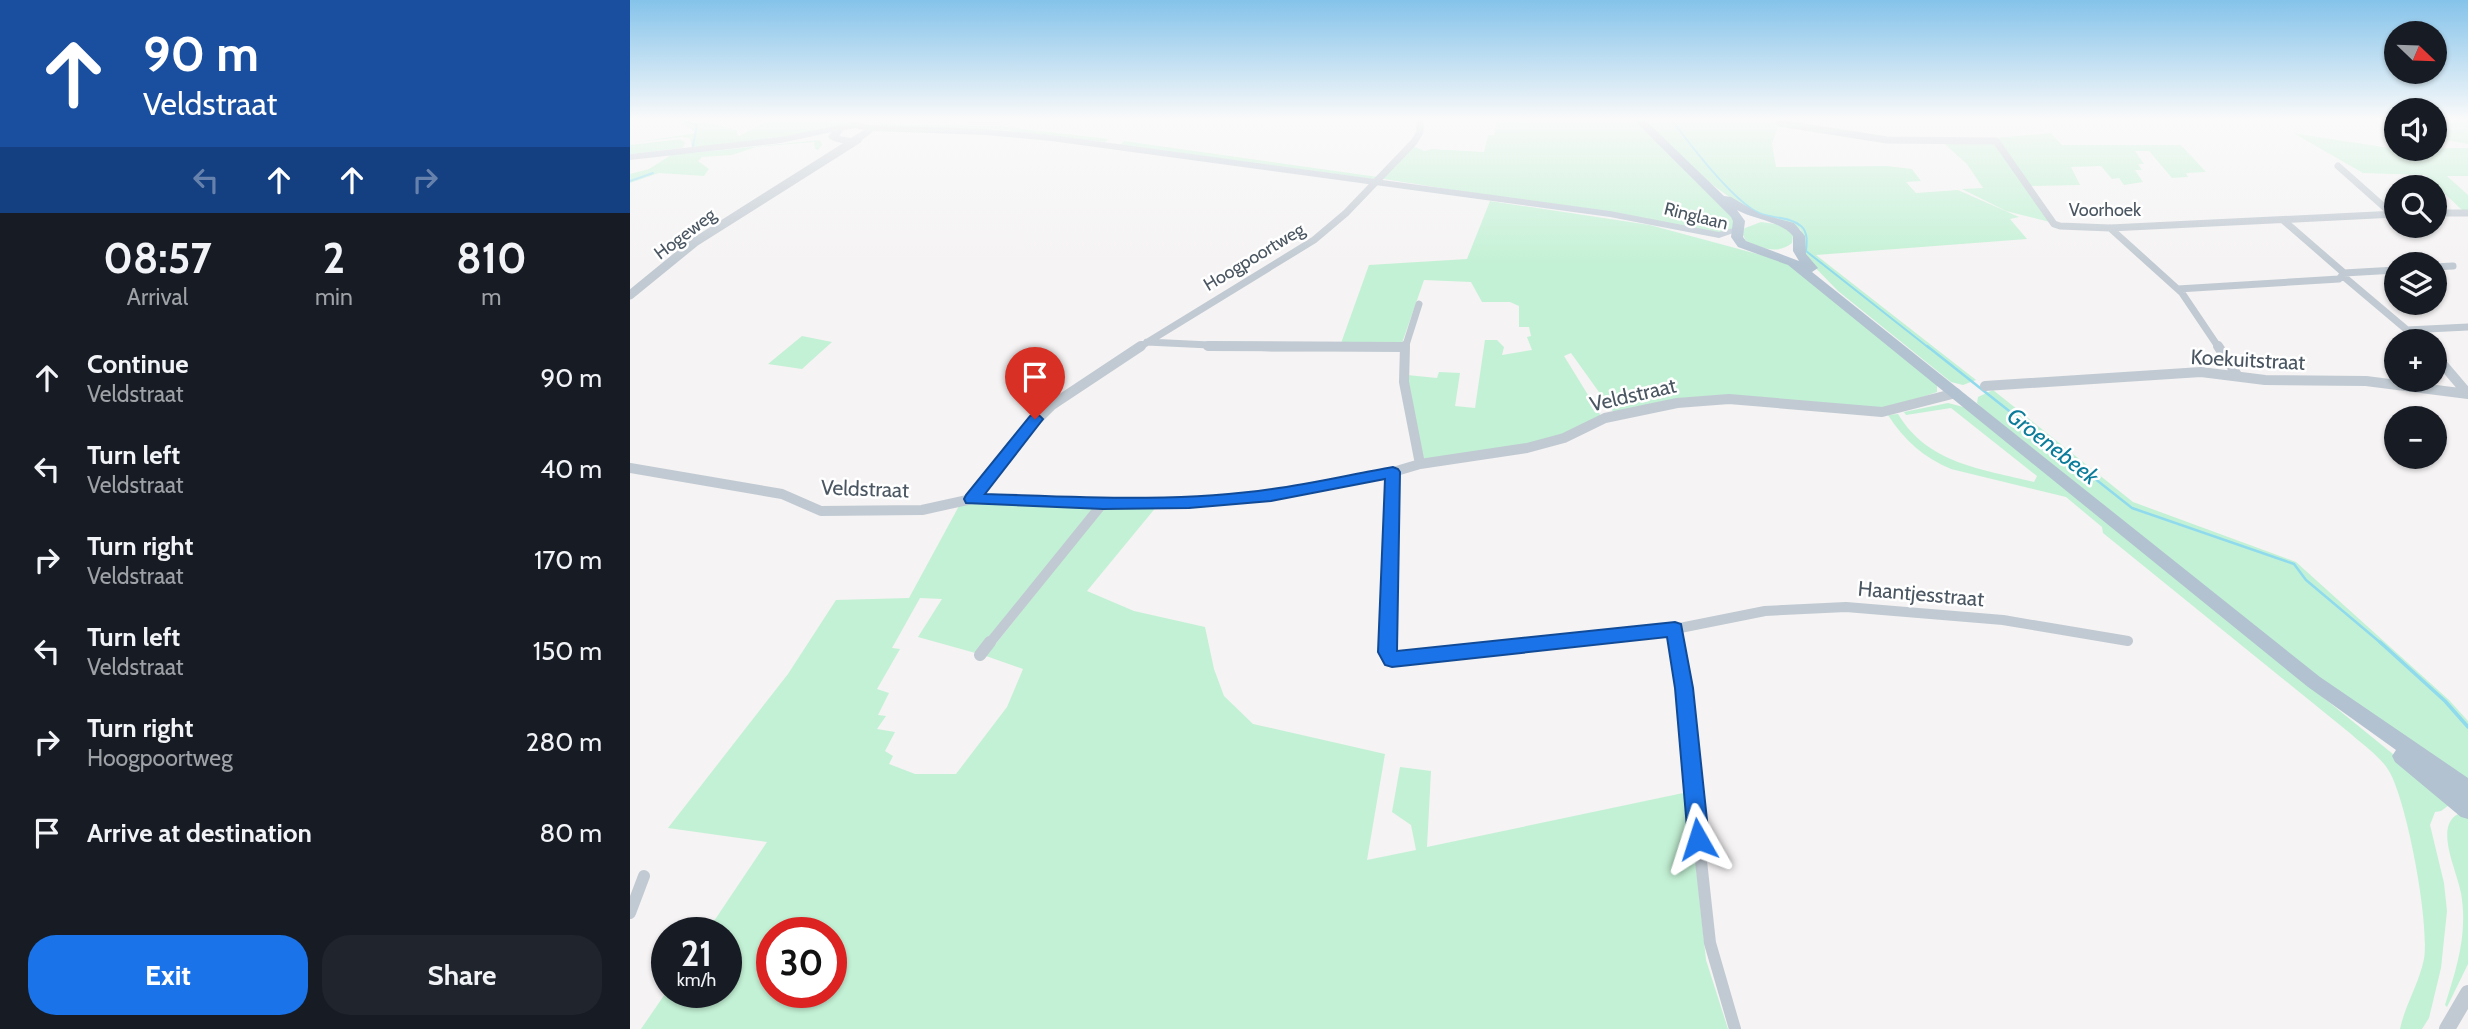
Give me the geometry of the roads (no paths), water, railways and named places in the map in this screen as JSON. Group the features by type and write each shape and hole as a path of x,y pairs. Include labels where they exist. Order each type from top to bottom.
{"main road":[{"name":"Ringlaan","path":"1270,168 1631,218 1719,235 1738,229"},
{"path":"1686,168 1735,215 1737,237 1758,251 1792,262 2314,682 2468,810"},
{"path":"1690,172 1746,211 1781,221 1796,230 1799,236 1796,246 1802,259 1858,314"},
{"name":"Ringlaan","path":"1631,218 1758,251"},
{"path":"1738,229 1752,220 1771,219"},
{"path":"1758,251 1786,251 1796,246"},
{"path":"2314,682 2468,789"}],"street":[{"name":"Hogeweg","path":"796,176 806,168"},
{"name":"Hogeweg","path":"630,295 695,242 807,168"},
{"name":"Hoogpoortweg","path":"972,499 1035,419 1071,391 1147,342 1291,256 1328,229 1388,168"},
{"name":"Voorhoek","path":"2014,168 2054,224 2110,228 2384,215"},
{"name":"Voorhoek","path":"2340,168 2384,205"},
{"path":"2447,213 2468,213"},
{"path":"2283,220 2406,329"},
{"path":"2110,228 2178,289 2237,375"},
{"path":"2447,266 2453,266"},
{"path":"2178,289 2339,279 2344,275 2384,271"},
{"path":"1419,304 1403,347 1402,371 1420,464"},
{"path":"2427,329 2468,327"},
{"path":"1147,342 1258,348 1403,347"},
{"path":"2447,369 2468,394"},
{"name":"Koekuitstraat","path":"1984,386 2201,372 2277,380 2366,381 2468,394"},
{"name":"Veldstraat","path":"630,468 782,494 821,511 922,510 972,499 1103,503 1189,502 1271,495 1393,472 1420,464 1548,444 1605,418 1699,400 1757,401 1889,412 1956,393"},
{"path":"1393,472 1387,652 1392,659 1675,629 1710,943 1735,1029"},
{"path":"981,655 1103,503"},
{"name":"Haantjesstraat","path":"1675,629 1765,611 1846,607 2003,620 2127,641"},
{"path":"630,913 644,876"},
{"path":"2447,1029 2468,993"}],"waterway":[{"name":"Groenebeek","path":"1710,168 1749,207 1759,213 1801,226 1806,234 1806,251 1929,348"},
{"path":"630,181 653,173"},
{"name":"Groenebeek","path":"1927,346 2132,508 2294,564 2306,580 2382,644"},
{"name":"Groenebeek","path":"2380,642 2445,701 2468,727"}]}
